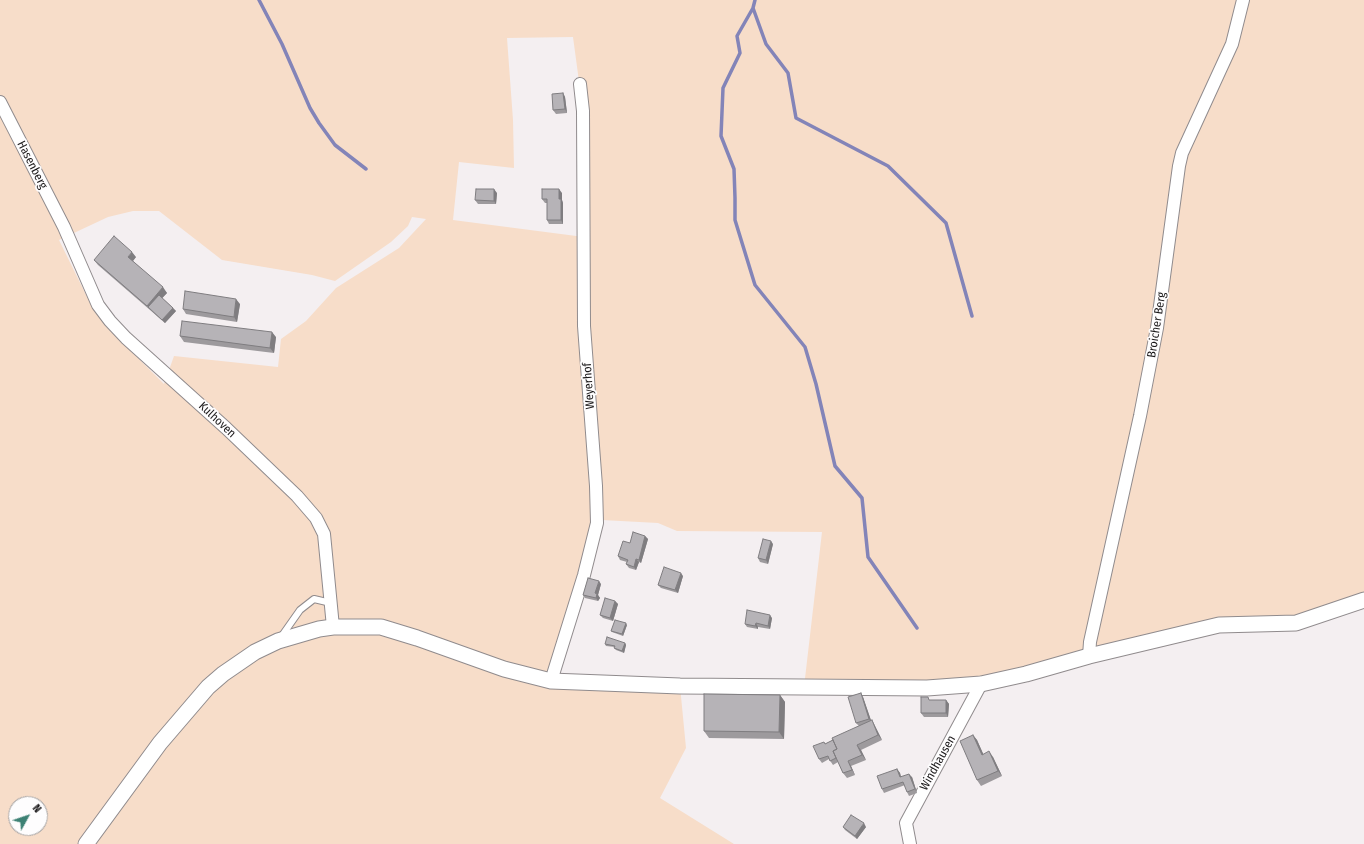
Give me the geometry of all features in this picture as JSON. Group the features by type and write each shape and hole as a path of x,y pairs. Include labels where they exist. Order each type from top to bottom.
{"street":[{"name":"Broicher Berg","path":"1089,656 1090,642 1140,416 1157,328 1182,153 1232,44 1243,0"},
{"name":"Weyerhof","path":"551,681 584,575 596,523 596,486 584,326 583,111 580,84"},
{"name":"Hasenberg","path":"0,102 64,227"},
{"name":"Kulhoven","path":"64,227 98,305 110,321 126,338 226,428 297,496 316,518 324,534 334,627"},
{"path":"86,844 160,743 208,687 223,674 255,652 278,641 319,629 334,627 381,627 417,638 504,669 551,681 680,686 919,688 982,684 1026,674 1089,656 1218,625 1296,623 1364,600"},
{"name":"Windhausen","path":"910,844 906,823 982,684"}],"lane":[{"path":"278,641 300,610 314,599 331,603"}],"shaded area":[{"path":"0,0 1364,0 1364,600 1296,623 1218,625 981,684 927,688 804,687 822,532 677,531 658,523 602,520 551,681 504,669 472,658 508,673 560,686 680,686 686,748 660,798 734,844 93,844 189,716 207,688 181,709 170,722 78,844 0,844","holes":["573,37 583,111 584,237 453,220 459,162 514,168 513,120 507,38","133,211 159,211 222,260 312,275 335,281 391,242 408,226 412,217 426,219 399,248 336,288 306,321 281,339 278,367 174,356 164,384 118,338 93,309 59,240 108,217","258,449 304,495 291,497 254,462"]}],"building":[{"path":"563,93 565,109 553,110 552,94"},
{"path":"476,189 494,189 494,201 475,200"},
{"path":"542,189 559,189 559,199 561,199 561,220 547,220 547,199 542,199"},
{"path":"114,236 132,252 128,257 163,287 147,306 94,260"},
{"path":"185,291 236,299 234,317 183,309"},
{"path":"159,295 173,308 162,320 148,307"},
{"path":"182,321 272,332 270,348 180,336"},
{"path":"633,532 645,536 639,560 636,559 634,567 626,564 628,560 618,556 623,541 630,543"},
{"path":"763,539 771,541 766,560 758,558"},
{"path":"664,567 681,573 675,590 658,585"},
{"path":"588,578 599,581 595,593 597,594 596,598 583,595"},
{"path":"605,598 615,601 610,618 600,615"},
{"path":"747,610 770,615 768,626 756,623 755,626 745,624"},
{"path":"615,620 626,623 622,634 611,631"},
{"path":"607,637 625,643 622,651 614,648 615,646 605,644"},
{"path":"861,693 869,719 856,723 848,697"},
{"path":"704,694 780,695 779,732 704,731"},
{"path":"921,697 928,697 929,700 946,700 946,713 921,713"},
{"path":"872,720 878,735 857,745 862,755 848,761 852,770 843,773 833,751 837,749 832,738"},
{"path":"973,735 982,755 989,751 998,771 977,780 960,741"},
{"path":"833,740 837,749 833,751 836,758 830,761 828,756 819,759 813,746 824,742 825,744"},
{"path":"897,769 900,777 909,774 915,789 907,792 903,782 882,789 877,776"},
{"path":"851,815 864,823 855,836 843,827"}],"waterway":[{"path":"259,0 282,44 310,108 319,123 335,145 366,169"},
{"path":"755,0 753,8 766,44 788,73 796,118 888,166 946,223 972,316"},
{"path":"753,8 737,36 740,53 723,88 721,136 734,169 735,220 755,285 805,347 816,384 835,466 862,498 868,557 917,628"}]}
